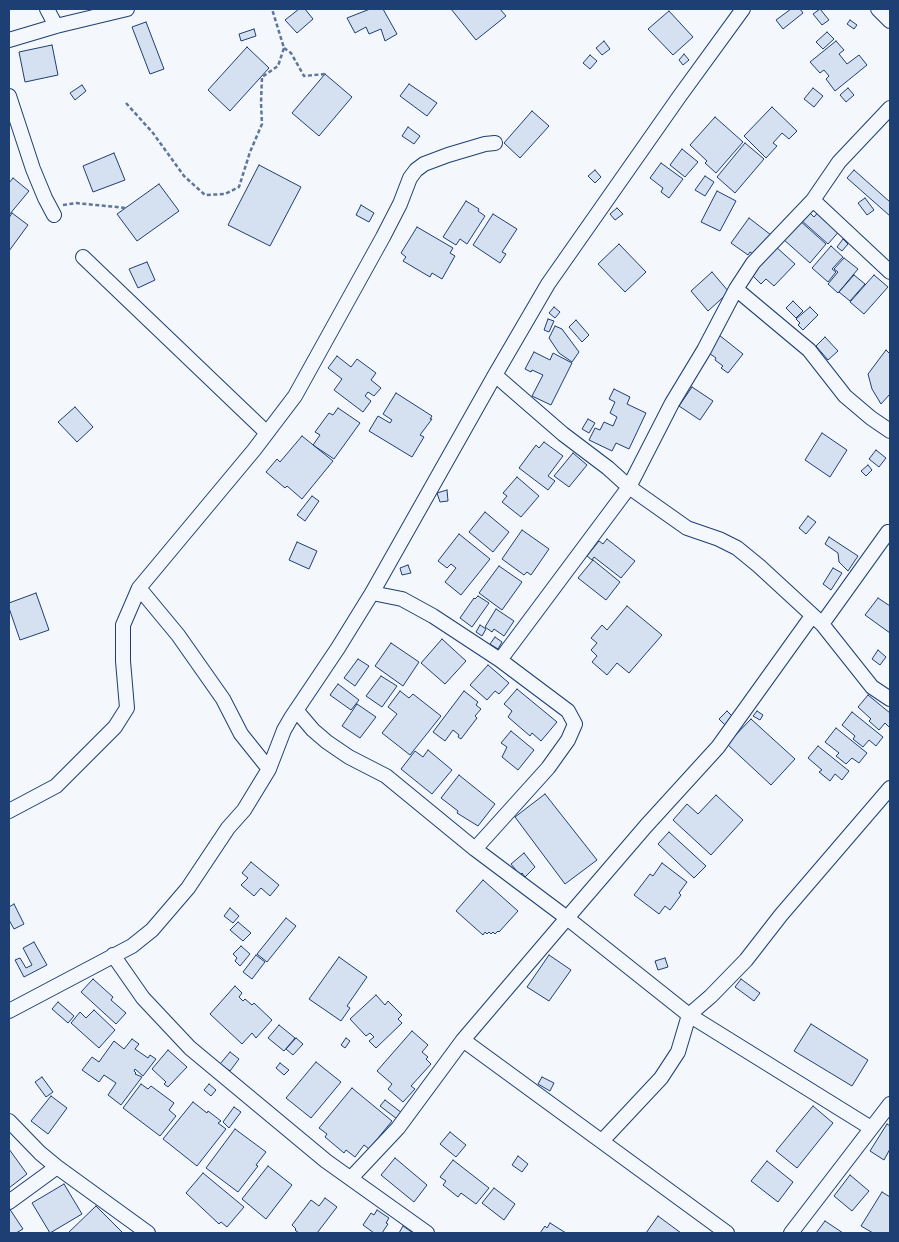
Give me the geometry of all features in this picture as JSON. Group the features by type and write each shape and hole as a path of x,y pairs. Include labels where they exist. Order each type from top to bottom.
{"street":[{"path":"46,9 56,26"},
{"path":"9,40 56,26 127,9"},
{"path":"9,1011 132,946 152,930 180,898 208,860 214,847 244,810 269,769 284,730 372,593 495,375 559,268 743,9"},
{"path":"878,9 890,21"},
{"path":"9,96 32,169 52,211"},
{"path":"500,660 629,487 672,402 704,350 736,289 754,264 812,200 839,162 890,108"},
{"path":"9,809 56,786 115,727 127,708 123,661 123,625 139,588 267,433 295,396 383,237 400,204 410,178 424,164 485,144 495,143"},
{"path":"812,200 890,272"},
{"path":"83,257 267,433"},
{"path":"736,289 809,350 845,396 890,431"},
{"path":"495,375 563,434 608,468 629,487 687,528 719,539 737,548 759,566 817,620 872,686 890,699"},
{"path":"351,1178 398,1128 463,1040 646,826 718,747 888,532"},
{"path":"139,588 178,635 223,699 241,734 269,769"},
{"path":"372,593 402,599 416,606 500,660 568,711 575,724 568,740 548,768 475,849"},
{"path":"296,710 313,730 327,742 349,757 386,776 475,849 568,918 690,1015 871,1128"},
{"path":"602,1141 661,1078 678,1052 690,1015 746,960 781,915 890,788"},
{"path":"113,955 143,998 190,1048 326,1160 427,1233"},
{"path":"463,1040 727,1233"},
{"path":"791,1233 890,1104"},
{"path":"9,1121 40,1153 57,1167 148,1233"},
{"path":"9,1202 57,1167"}],"path":[{"path":"126,103 153,133 184,176 205,194 225,194 239,187 250,152 262,124 262,77 278,66 284,48 272,9"},
{"path":"284,48 291,53 304,76 325,74"},
{"path":"52,211 76,203 126,208"}],"building":[{"path":"299,9 305,9 313,19 297,33 285,20"},
{"path":"370,9 383,9 397,34 385,41 381,29 369,34 366,27 355,33 347,18"},
{"path":"451,9 500,9 506,16 476,40"},
{"path":"791,9 800,9 803,13 783,29 776,20"},
{"path":"820,9 829,20 822,25 813,14"},
{"path":"669,11 693,37 673,55 648,29"},
{"path":"850,20 857,25 854,29 847,24"},
{"path":"146,22 164,69 150,74 132,27"},
{"path":"254,29 256,36 241,41 239,34"},
{"path":"827,32 834,39 823,49 816,42"},
{"path":"604,41 610,49 602,55 596,48"},
{"path":"836,41 844,50 839,54 847,64 859,55 867,65 835,91 826,79 829,76 824,70 820,73 810,62"},
{"path":"52,45 58,75 25,82 19,52"},
{"path":"247,47 269,68 230,111 208,90"},
{"path":"684,54 689,60 683,65 679,60"},
{"path":"590,55 597,61 590,69 583,63"},
{"path":"325,74 352,97 319,136 292,113"},
{"path":"409,84 437,103 427,116 400,96"},
{"path":"82,85 86,91 75,100 70,93"},
{"path":"813,88 823,96 814,107 804,99"},
{"path":"848,88 854,95 846,102 840,95"},
{"path":"772,107 797,131 789,139 782,133 773,143 777,146 766,158 744,136"},
{"path":"532,111 549,126 520,158 504,143"},
{"path":"715,117 743,142 716,173 705,163 707,161 690,145"},
{"path":"408,127 420,136 414,144 402,136"},
{"path":"745,143 764,159 735,193 717,177"},
{"path":"682,149 698,162 685,177 670,165"},
{"path":"114,153 125,180 93,192 83,166"},
{"path":"661,163 683,179 669,198 661,192 663,188 650,178"},
{"path":"259,165 301,187 270,246 228,225"},
{"path":"595,170 601,177 595,183 588,176"},
{"path":"854,170 890,202 890,216 847,178"},
{"path":"705,176 714,182 705,196 695,190"},
{"path":"13,178 29,191 9,215 9,183"},
{"path":"159,184 179,211 137,241 117,214"},
{"path":"717,191 736,201 720,231 701,222"},
{"path":"865,198 874,210 867,215 858,203"},
{"path":"466,201 479,209 478,211 485,216 467,244 460,239 456,245 443,237"},
{"path":"361,205 374,213 369,222 356,215"},
{"path":"617,208 623,214 615,220 610,214"},
{"path":"820,210 842,228 828,244 801,220 809,212 814,217"},
{"path":"12,213 28,225 9,251 9,218"},
{"path":"493,214 517,229 502,252 506,254 500,263 473,245"},
{"path":"749,218 771,235 756,256 750,252 748,255 731,243"},
{"path":"799,220 826,244 810,263 783,239"},
{"path":"417,227 453,248 450,253 455,256 442,279 432,273 430,277 403,261 406,257 401,253"},
{"path":"843,239 848,244 842,251 837,247"},
{"path":"619,244 646,272 625,292 598,264"},
{"path":"775,246 795,264 774,286 766,279 761,284 749,272"},
{"path":"831,246 843,257 832,269 836,272 828,282 812,268"},
{"path":"844,258 858,269 838,293 828,284 838,272 834,269"},
{"path":"147,262 155,280 138,288 129,269"},
{"path":"712,272 729,292 708,311 691,291"},
{"path":"854,275 865,284 850,301 839,292"},
{"path":"874,275 888,287 864,314 850,302"},
{"path":"793,301 803,311 796,318 786,308"},
{"path":"554,307 560,312 555,318 549,313"},
{"path":"810,307 818,315 803,330 798,325 800,323 796,319"},
{"path":"548,319 554,321 549,332 544,330"},
{"path":"576,320 589,335 582,342 569,327"},
{"path":"555,326 562,329 579,352 572,362 559,353 549,338"},
{"path":"719,335 743,354 728,373 721,368 723,366 715,360 716,358 706,351"},
{"path":"825,337 838,351 828,360 816,346"},
{"path":"886,350 890,354 890,394 881,404 872,389 868,374"},
{"path":"534,352 550,360 553,353 572,363 551,405 532,396 543,375 525,369"},
{"path":"337,356 351,367 357,359 376,373 371,380 381,388 374,396 368,392 365,396 371,401 363,412 334,390 342,379 328,368"},
{"path":"692,387 713,401 700,420 679,406"},
{"path":"614,389 630,397 627,404 646,413 629,449 616,443 612,451 589,440 595,428 600,430 604,422 613,426 617,417 610,413 615,402 609,399"},
{"path":"396,393 432,416 430,419 432,419 420,435 424,437 412,457 369,431 378,416 390,423 392,420 383,414"},
{"path":"75,407 93,427 77,442 58,422"},
{"path":"338,408 360,423 334,459 313,445 320,435 315,432 329,413 333,415"},
{"path":"588,419 595,423 589,433 582,429"},
{"path":"822,433 847,450 830,477 805,460"},
{"path":"302,436 333,461 302,499 266,472 277,459 280,462"},
{"path":"544,442 563,456 548,476 555,481 548,490 519,468 536,445 539,448"},
{"path":"876,450 886,458 879,467 869,459"},
{"path":"573,453 587,465 569,487 554,476"},
{"path":"868,465 872,470 866,476 861,471"},
{"path":"517,477 539,496 521,517 502,502 507,496 503,493"},
{"path":"447,490 448,501 440,502 437,493"},
{"path":"312,496 319,501 305,521 297,515"},
{"path":"485,512 509,532 493,552 469,532"},
{"path":"808,516 816,522 806,534 799,528"},
{"path":"522,530 549,549 531,575 527,572 524,575 502,559"},
{"path":"459,534 490,559 461,595 445,582 456,568 451,564 447,568 438,561"},
{"path":"829,537 858,556 848,571 839,562 838,553 825,544"},
{"path":"607,539 635,561 621,578 594,557 592,560 587,556 599,541 603,544"},
{"path":"297,542 317,551 309,569 289,560"},
{"path":"593,560 620,582 606,600 578,578"},
{"path":"408,565 411,573 402,575 400,568"},
{"path":"499,566 522,582 502,610 479,593"},
{"path":"833,568 842,573 831,590 823,584"},
{"path":"36,593 49,630 20,640 9,603"},
{"path":"478,596 489,603 472,627 460,618 474,598"},
{"path":"878,598 890,606 890,633 865,615"},
{"path":"627,606 662,635 629,673 617,663 607,675 592,662 597,656 591,650 597,643 591,638 602,625 607,630"},
{"path":"496,609 514,621 504,636 494,629 492,632 485,627"},
{"path":"480,625 486,629 482,636 476,632"},
{"path":"495,637 502,642 498,649 490,644"},
{"path":"442,639 466,661 445,684 421,663"},
{"path":"391,643 419,662 403,686 375,666"},
{"path":"878,650 886,657 880,665 872,659"},
{"path":"358,659 369,666 355,686 344,678"},
{"path":"488,665 509,683 499,694 495,691 487,700 470,685"},
{"path":"381,676 397,686 382,707 366,696"},
{"path":"338,684 359,700 351,710 330,695"},
{"path":"517,689 557,722 541,741 532,733 530,736 508,717 512,711 504,704"},
{"path":"400,691 409,698 413,694 441,716 410,755 382,733 397,714 388,707"},
{"path":"464,691 478,702 476,705 481,709 475,716 477,718 461,739 453,730 445,741 433,732"},
{"path":"868,695 890,713 890,728 885,723 879,730 869,721 871,719 858,707"},
{"path":"357,704 376,717 360,738 342,726"},
{"path":"727,711 733,717 725,725 719,719"},
{"path":"757,711 763,715 760,720 753,716"},
{"path":"852,712 883,737 876,746 869,740 863,747 853,739 855,736 842,725"},
{"path":"751,719 795,759 771,785 727,744"},
{"path":"836,728 867,753 859,763 852,758 846,764 836,756 839,753 825,742"},
{"path":"511,731 534,750 518,770 502,757 507,747 501,743"},
{"path":"818,746 849,771 842,780 835,774 830,781 819,772 822,770 808,758"},
{"path":"428,750 452,770 432,794 401,769 415,751 423,757"},
{"path":"459,775 495,804 478,826 457,813 458,811 441,798"},
{"path":"545,794 597,860 565,884 515,817"},
{"path":"716,795 743,820 711,855 673,820 687,804 698,814"},
{"path":"669,832 706,866 694,878 658,844"},
{"path":"524,853 535,867 525,877 522,873 520,875 511,864"},
{"path":"251,862 279,885 270,896 261,888 254,896 241,885 248,878 242,873"},
{"path":"662,863 687,882 679,893 681,895 670,910 665,906 659,914 634,895 650,874 653,876"},
{"path":"483,880 518,911 495,934 489,932 487,934 485,932 483,935 456,911"},
{"path":"14,904 24,924 14,929 9,920 9,907"},
{"path":"230,908 239,916 233,923 224,916"},
{"path":"286,918 296,926 267,962 257,954"},
{"path":"238,922 251,933 243,941 230,930"},
{"path":"34,942 47,965 24,977 15,960 20,958 26,968 32,965 23,948"},
{"path":"241,946 250,954 240,966 235,961 237,958 233,954"},
{"path":"256,955 265,962 252,979 243,972"},
{"path":"549,955 571,970 549,1001 527,987"},
{"path":"339,957 367,977 347,1006 350,1008 341,1021 309,999"},
{"path":"665,958 668,967 658,970 655,961"},
{"path":"93,979 113,997 111,1000 126,1013 116,1024 81,992"},
{"path":"741,979 760,993 754,1001 735,987"},
{"path":"235,986 242,993 239,997 243,1001 245,999 252,1005 254,1003 272,1020 256,1038 252,1033 242,1044 210,1014"},
{"path":"376,995 385,1005 388,1001 402,1015 398,1019 402,1023 376,1048 369,1041 374,1037 370,1033 366,1036 350,1019"},
{"path":"58,1002 74,1016 68,1023 52,1009"},
{"path":"94,1010 115,1030 99,1048 71,1023 80,1012 86,1018"},
{"path":"811,1024 868,1060 852,1086 794,1051"},
{"path":"279,1025 295,1038 284,1051 268,1038"},
{"path":"412,1031 428,1045 422,1052 428,1057 426,1059 431,1064 411,1086 415,1089 403,1102 388,1089 392,1084 377,1071"},
{"path":"296,1038 303,1044 293,1055 286,1049"},
{"path":"346,1038 350,1041 345,1048 341,1045"},
{"path":"132,1039 139,1044 135,1049 148,1058 150,1055 156,1059 143,1076 135,1069 135,1074 142,1077 121,1105 108,1095 116,1083 104,1075 99,1082 82,1070 92,1057 99,1062 114,1041 124,1049"},
{"path":"168,1050 187,1067 168,1087 164,1084 166,1082 152,1069"},
{"path":"230,1052 239,1059 230,1071 220,1064"},
{"path":"316,1062 341,1082 311,1118 286,1098"},
{"path":"280,1063 289,1070 284,1075 276,1068"},
{"path":"42,1077 53,1092 46,1097 35,1082"},
{"path":"542,1077 554,1083 550,1091 538,1084"},
{"path":"141,1084 148,1089 151,1086 174,1103 169,1110 176,1116 160,1136 123,1108"},
{"path":"209,1084 216,1090 211,1096 204,1090"},
{"path":"352,1088 392,1121 369,1149 364,1145 355,1157 346,1150 344,1153 325,1137 327,1134 319,1128"},
{"path":"51,1096 67,1108 48,1134 31,1121"},
{"path":"385,1100 402,1113 397,1119 380,1106"},
{"path":"193,1102 221,1121 218,1123 226,1129 197,1166 163,1139"},
{"path":"813,1106 833,1123 797,1168 776,1151"},
{"path":"234,1107 241,1112 229,1128 223,1122"},
{"path":"887,1124 890,1126 890,1149 884,1160 870,1151"},
{"path":"235,1129 266,1152 238,1192 206,1168"},
{"path":"450,1132 466,1145 456,1157 440,1144"},
{"path":"9,1149 27,1174 9,1188"},
{"path":"518,1156 528,1164 522,1172 512,1165"},
{"path":"395,1158 427,1185 414,1202 381,1175"},
{"path":"453,1160 489,1188 476,1204 461,1193 458,1197 443,1185 446,1181 440,1177"},
{"path":"767,1161 793,1182 778,1202 751,1181"},
{"path":"268,1166 292,1185 266,1219 242,1199"},
{"path":"203,1173 244,1207 227,1227 221,1222 219,1224 186,1193"},
{"path":"850,1175 869,1191 852,1211 834,1196"},
{"path":"64,1184 82,1214 50,1233 32,1203"},
{"path":"494,1188 515,1204 504,1220 482,1203"},
{"path":"882,1192 890,1197 890,1231 889,1233 873,1233 861,1226"},
{"path":"325,1198 337,1207 317,1233 299,1233 295,1230 292,1225 311,1200 319,1206"},
{"path":"96,1206 123,1233 68,1233"},
{"path":"9,1208 23,1229 16,1233 9,1233"},
{"path":"377,1210 389,1218 386,1223 388,1224 382,1233 374,1233 363,1225 371,1213 374,1215"},
{"path":"658,1216 681,1233 646,1233"},
{"path":"825,1221 843,1233 816,1233"},
{"path":"550,1223 566,1233 540,1233"},
{"path":"403,1226 413,1233 399,1233"}]}
